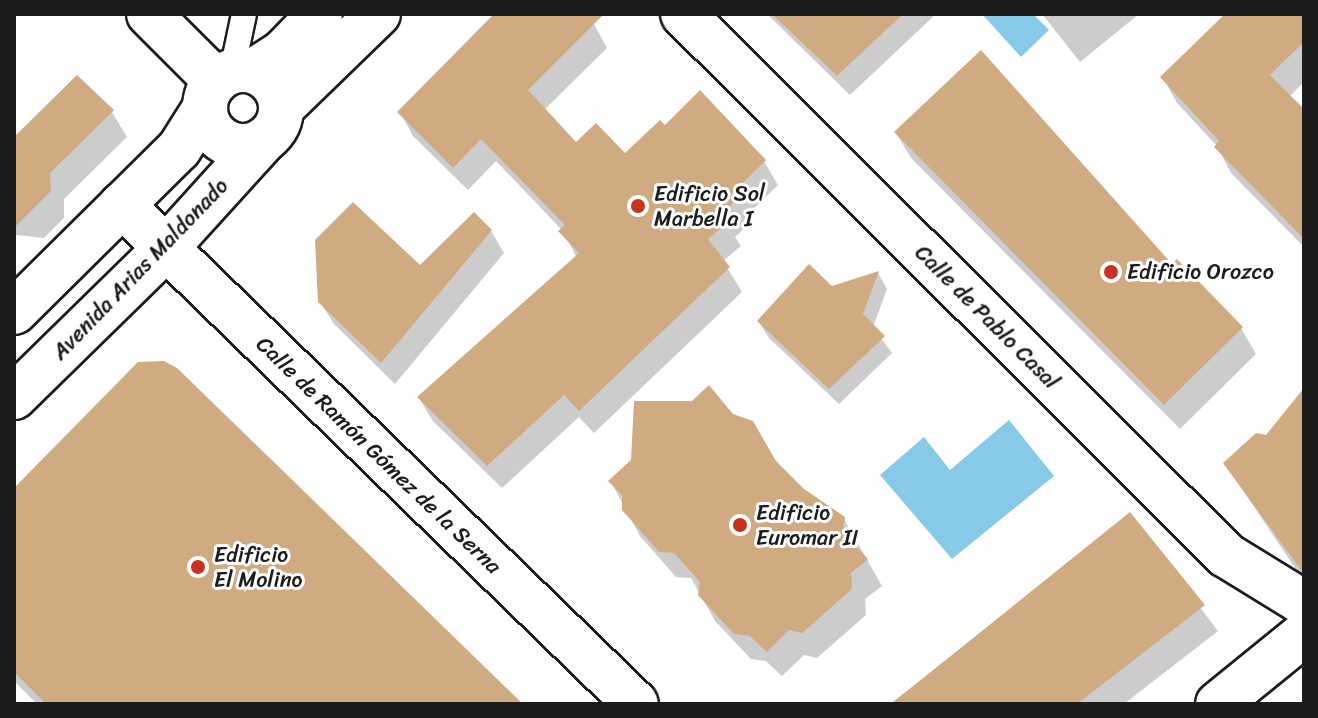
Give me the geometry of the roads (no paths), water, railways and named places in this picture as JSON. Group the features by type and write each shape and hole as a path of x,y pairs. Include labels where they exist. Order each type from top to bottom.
{"street":[{"path":"149,14 227,83 274,85 273,123 242,146 220,138 227,83"},
{"path":"14,312 179,149 227,83 283,52 320,14"},
{"name":"Avenida Arias Maldonado","path":"14,397 166,248 273,123 378,14"},
{"name":"Calle de Pablo Casal","path":"683,14 1226,555 1304,603"},
{"name":"Calle de Ramón Gómez de la Serna","path":"122,205 636,704"},
{"path":"1218,704 1304,634"}],"lane":[{"path":"227,83 244,14"}],"water":[{"path":"982,14 1033,14 1049,30 1021,57"},
{"path":"1009,420 1054,476 952,559 880,475 924,437 950,470"}],"place":[{"name":"Edificio Sol Marbella I","path":"638,206"},
{"name":"Edificio Orozco","path":"1111,272"},
{"name":"Edificio Euromar II","path":"740,525"},
{"name":"Edificio El Molino","path":"198,567"}]}
